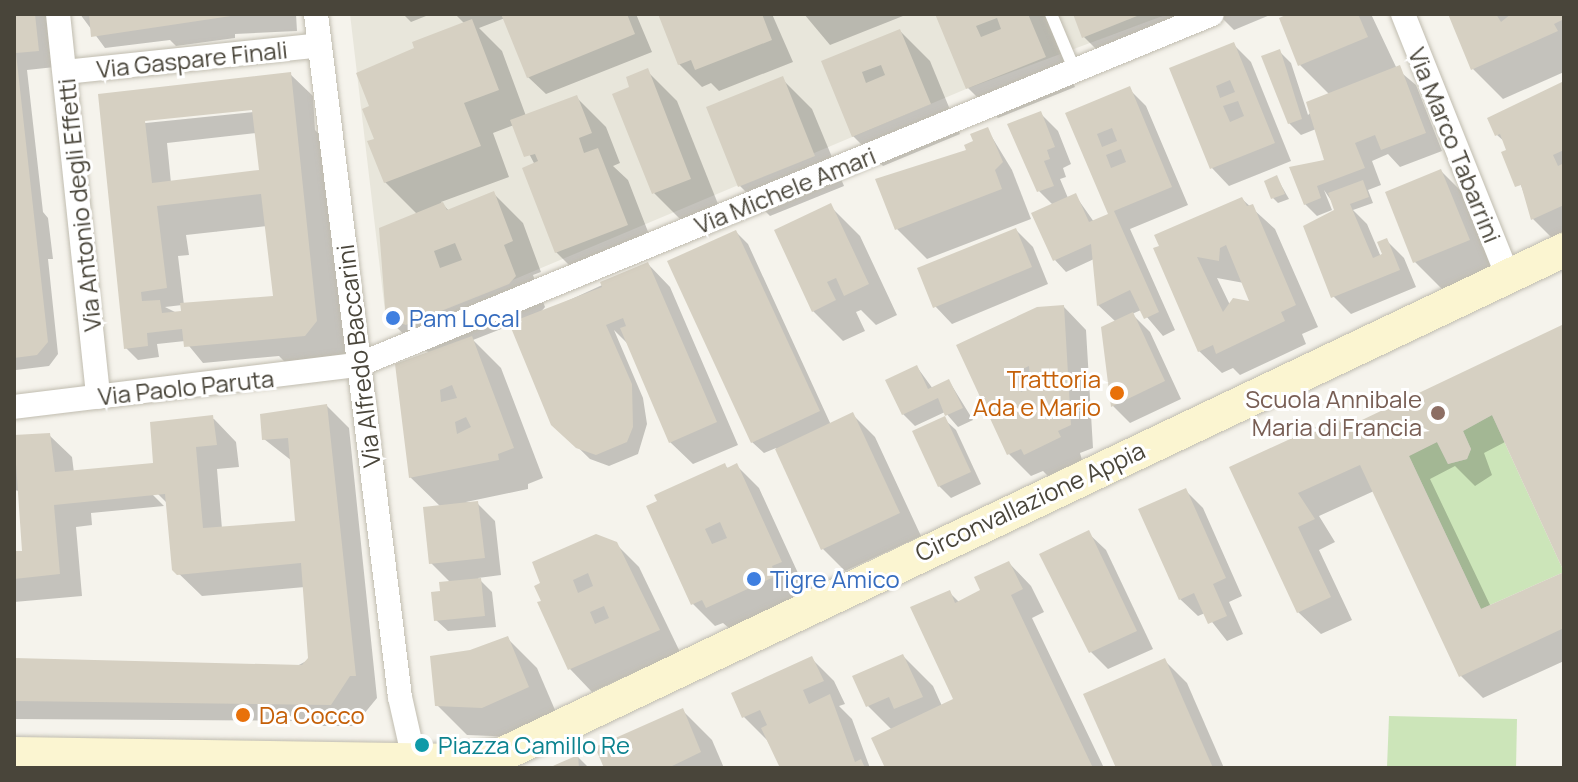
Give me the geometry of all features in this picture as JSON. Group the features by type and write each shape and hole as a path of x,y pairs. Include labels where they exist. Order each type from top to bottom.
{"street":[{"name":"Via Antonio degli Effetti","path":"58,14 98,397"},
{"name":"Via Alfredo Baccarini","path":"316,14 400,697 415,764"},
{"name":"Via Michele Amari","path":"358,365 1212,14"},
{"name":"Via Marco Tabarrini","path":"1403,14 1508,276"},
{"name":"Via Gaspare Finali","path":"65,72 320,45"},
{"name":"Circonvallazione Appia","path":"415,764 498,756 1564,250"},
{"name":"Via Paolo Paruta","path":"14,407 358,365"},
{"path":"14,754 342,758 415,764"}],"lane":[{"path":"1051,14 1075,71"}],"shaded area":[{"path":"350,14 1168,14 966,89 406,325 386,320"}],"green space":[{"path":"1492,415 1564,572 1481,609 1409,456 1437,442 1448,464 1467,459 1471,449 1463,431"},
{"path":"1389,716 1517,719 1516,768 1387,768"}],"building":[{"path":"14,14 35,14 39,51 16,53 48,342 37,355 14,358"},
{"path":"89,14 231,14 231,16 91,37"},
{"path":"501,14 627,14 635,34 527,78"},
{"path":"658,14 762,14 772,40 695,70 691,60 678,65"},
{"path":"935,14 1028,14 1046,57 966,89","holes":["997,18 1001,29 981,37 976,26"]},
{"path":"1073,14 1142,14 1082,38"},
{"path":"1288,14 1358,14 1368,37 1298,66 1279,18"},
{"path":"1448,14 1496,14 1501,22 1511,14 1564,14 1564,19 1554,24 1558,31 1471,70"},
{"path":"472,19 499,90 464,103 481,146 384,183 367,141 374,139 362,109 369,106 356,73 414,48 412,42"},
{"path":"900,29 931,104 852,137 821,61","holes":["881,65 885,75 866,83 862,72"]},
{"path":"1234,42 1275,143 1210,169 1169,68","holes":["1230,80 1235,92 1220,98 1216,86","1238,101 1244,116 1230,122 1223,106"]},
{"path":"1280,49 1302,119 1288,124 1261,56"},
{"path":"1400,65 1426,133 1381,150 1375,135 1355,143 1365,168 1317,186 1321,198 1304,205 1289,167 1324,160 1306,102"},
{"path":"648,68 691,179 652,194 612,94 629,87 626,77"},
{"path":"291,72 317,321 305,336 184,347 182,329 147,333 148,346 124,349 98,94","holes":["252,110 259,170 152,183 145,121","261,194 273,296 180,303 181,311 162,313 160,300 142,301 141,292 167,288 157,206"]},
{"path":"783,76 815,156 738,187 706,107"},
{"path":"1564,81 1564,150 1553,155 1558,166 1564,163 1564,205 1531,220 1521,185 1515,187 1501,152 1506,150 1500,134 1495,136 1487,118"},
{"path":"1130,86 1172,187 1114,211 1159,312 1144,319 1130,290 1097,306 1091,244 1053,261 1031,213 1076,193 1089,222 1108,214 1065,113","holes":["1112,128 1117,141 1102,147 1097,134","1121,149 1126,162 1111,168 1106,155"]},
{"path":"577,95 592,133 579,138 584,153 598,148 628,225 555,253 522,168 538,161 535,154 524,157 510,120"},
{"path":"1041,111 1055,147 1047,150 1050,159 1044,161 1054,186 1037,192 1007,124"},
{"path":"988,127 1003,162 995,170 1002,189 895,230 875,179 966,150 964,145 973,141 970,134"},
{"path":"1441,169 1470,240 1413,263 1385,192"},
{"path":"1277,175 1285,194 1271,199 1264,181"},
{"path":"1363,180 1369,197 1350,204 1373,258 1382,254 1377,242 1387,238 1400,270 1331,298 1303,226 1334,210 1328,193"},
{"path":"494,191 513,241 504,245 516,276 509,284 406,325 386,320 379,228 443,202 447,210","holes":["455,243 462,260 440,268 434,251"]},
{"path":"1242,197 1247,206 1253,204 1296,305 1281,312 1285,321 1216,354 1213,345 1198,352 1153,248 1159,246 1154,235","holes":["1226,245 1249,301 1233,298 1223,312 1197,257 1219,261 1220,248"]},
{"path":"831,203 869,284 844,296 836,278 827,282 836,300 812,312 774,230"},
{"path":"1016,228 1032,267 933,308 917,268"},
{"path":"736,230 820,411 751,443 667,261"},
{"path":"648,262 717,422 669,443 620,328 626,326 623,318 606,325 632,384 633,427 627,442 596,455 576,448 551,425 509,323 602,287 600,282"},
{"path":"1064,305 1071,425 1058,431 1061,437 1024,455 1021,449 1007,455 956,345 1037,307","holes":["1029,366 1031,387 1021,392 1012,374"]},
{"path":"1133,312 1165,381 1111,407 1101,327"},
{"path":"1564,324 1564,572 1564,628 1459,677 1360,465 1298,493 1315,519 1298,527 1331,597 1297,613 1229,467 1338,417 1343,429","holes":["1492,415 1564,572 1481,609 1409,456 1437,442 1448,464 1467,459 1471,449 1463,431"]},
{"path":"472,336 514,448 498,454 499,460 409,478 395,364","holes":["452,385 457,398 441,402 440,390","466,417 471,427 457,434 455,422"]},
{"path":"917,365 928,389 949,379 963,408 945,416 938,398 902,415 885,380"},
{"path":"327,404 356,676 350,676 331,705 14,701 14,658 302,665 308,658 301,563 177,575 172,570 165,494 54,505 60,574 14,579 14,551 22,551 14,435 50,433 55,472 153,463 150,422 213,415 217,445 196,447 203,528 295,521 288,438 262,440 260,414"},
{"path":"853,412 900,513 821,550 775,449"},
{"path":"945,416 971,472 938,487 912,431"},
{"path":"725,463 727,468 737,463 782,562 772,566 776,576 706,608 702,600 691,605 646,506 657,501 654,495","holes":["720,522 727,538 712,544 705,529"]},
{"path":"1186,488 1226,578 1213,584 1227,616 1208,624 1194,593 1179,600 1138,509"},
{"path":"478,501 485,558 429,564 423,507"},
{"path":"1089,530 1137,631 1089,653 1039,554"},
{"path":"596,534 617,542 660,630 568,670 537,602 541,601 534,586 540,583 532,562","holes":["588,573 593,586 578,593 573,580","604,606 609,618 595,624 590,612"]},
{"path":"1009,561 1023,589 1011,595 1093,768 885,768 871,738 953,699 910,607 950,590 955,603 980,590 974,577"},
{"path":"481,578 485,616 434,621 431,592 440,591 439,582"},
{"path":"508,636 529,687 482,708 435,706 430,656 470,650"},
{"path":"903,654 923,697 894,709 889,697 866,707 852,676"},
{"path":"812,656 824,681 803,690 809,704 830,694 855,762 861,759 865,768 780,768 761,728 767,725 760,710 742,718 731,693"},
{"path":"1165,658 1213,768 1116,768 1083,694"},
{"path":"683,708 701,752 668,768 604,768 595,747"},
{"path":"578,755 579,768 549,768 555,765"}],"place":[{"name":"Pam Local","path":"393,318"},
{"name":"Trattoria Ada e Mario","path":"1117,393"},
{"name":"Scuola Annibale Maria di Francia","path":"1438,413"},
{"name":"Tigre Amico","path":"754,579"},
{"name":"Da Cocco","path":"243,715"},
{"name":"Piazza Camillo Re","path":"422,745"}]}
